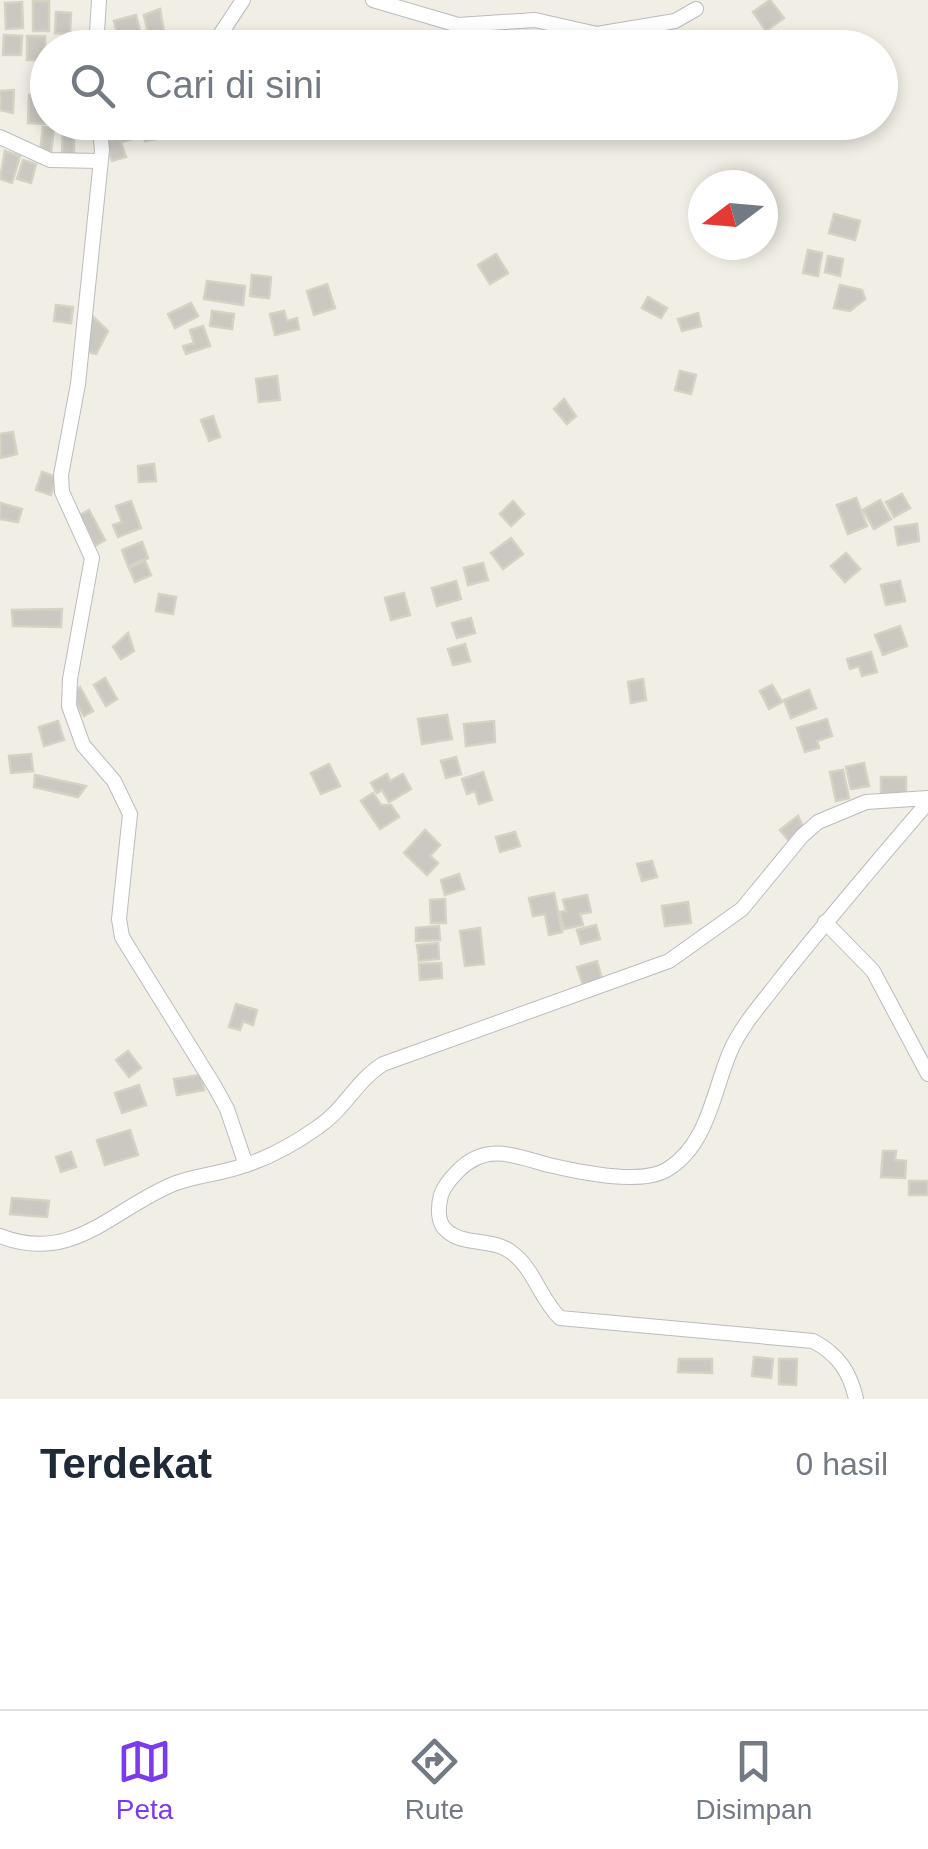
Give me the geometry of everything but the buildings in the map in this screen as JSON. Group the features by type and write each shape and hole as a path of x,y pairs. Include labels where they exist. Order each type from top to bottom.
{"street":[{"path":"98,30 100,0"},
{"path":"224,30 244,0"},
{"path":"373,0 458,25 535,20 580,30"},
{"path":"622,30 675,21 696,9"},
{"path":"0,137 50,160 100,161"},
{"path":"101,140 78,384 61,475 62,492 92,558 68,706 83,746 114,780 130,814 119,919 122,936 215,1087 246,1164"},
{"path":"0,1236 54,1244 93,1230 178,1182 282,1150 321,1126 368,1074 383,1064 668,961 730,920 809,829 830,815 866,802 927,798 923,808 740,1032 697,1138 672,1166 656,1176 636,1178 552,1166 502,1152 488,1153 466,1163 450,1179 440,1198 440,1222 447,1231 514,1254 560,1318 813,1341 839,1360 851,1380 856,1399"},
{"path":"826,922 874,971 928,1074"}]}
